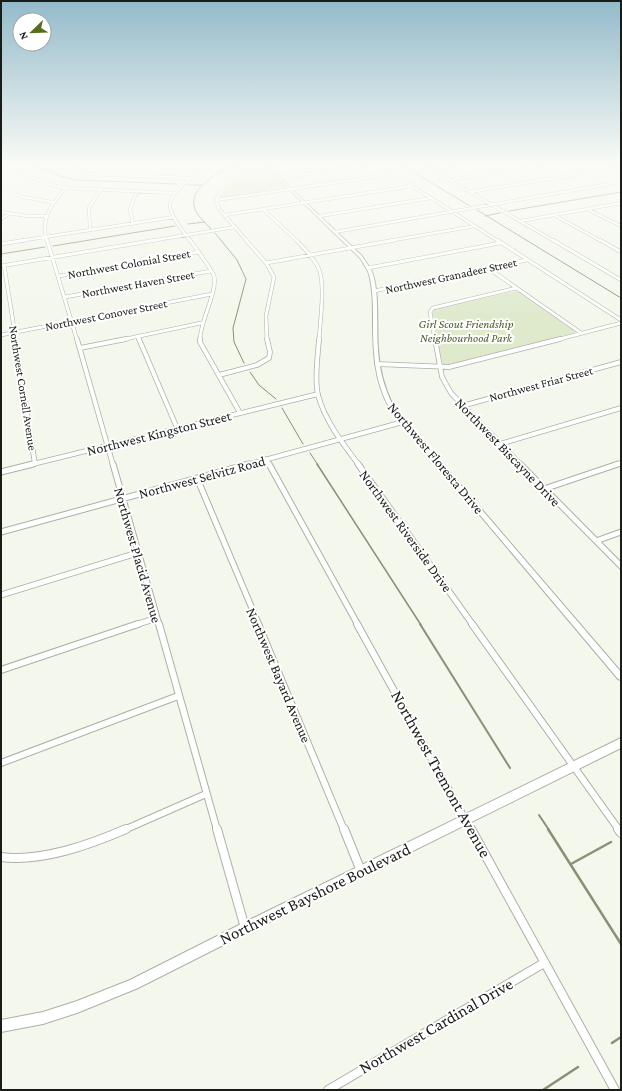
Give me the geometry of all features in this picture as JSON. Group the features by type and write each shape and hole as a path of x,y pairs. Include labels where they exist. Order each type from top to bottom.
{"main road":[{"name":"Northwest Bayshore Boulevard","path":"1,1026 43,1018 77,1007 134,984 621,743"}],"street":[{"path":"25,215 45,216"},
{"path":"89,215 90,230"},
{"path":"131,215 133,224"},
{"path":"219,375 257,365 270,358 266,333 266,316 274,277 266,263 225,215"},
{"name":"Northwest Riverside Drive","path":"269,215 310,256 318,268 322,284 317,371 318,394 327,417 340,439 621,833"},
{"path":"320,216 327,215"},
{"path":"335,232 436,215"},
{"path":"458,215 621,320"},
{"path":"510,215 621,280"},
{"path":"521,221 554,215 621,252"},
{"path":"599,215 621,226"},
{"name":"Northwest Placid Avenue","path":"45,216 44,226 46,237 80,348 137,553 245,928"},
{"name":"Northwest Floresta Drive","path":"320,216 352,248 368,268 373,281 378,376 383,392 391,406 403,422 621,677"},
{"path":"1,244 174,217 212,271 215,280 212,294 201,324 199,333 200,342 240,412"},
{"path":"266,263 475,226"},
{"path":"2,265 235,227"},
{"path":"368,268 500,243"},
{"name":"Northwest Colonial Street","path":"59,276 199,252"},
{"name":"Northwest Granadeer Street","path":"374,291 527,260"},
{"name":"Northwest Cornell Avenue","path":"2,265 35,464"},
{"path":"488,268 581,333"},
{"name":"Northwest Haven Street","path":"65,297 212,271"},
{"name":"Northwest Biscayne Drive","path":"516,288 433,308 430,312 442,377 451,393 462,406 621,566"},
{"name":"Northwest Conover Street","path":"1,335 212,294"},
{"path":"80,348 201,324"},
{"path":"377,364 434,366 440,368 449,367 621,324"},
{"path":"138,337 177,428"},
{"name":"Northwest Friar Street","path":"462,406 621,362"},
{"name":"Northwest Kingston Street","path":"1,472 318,394"},
{"path":"500,444 621,408"},
{"name":"Northwest Selvitz Road","path":"1,532 403,422"},
{"name":"Northwest Tremont Avenue","path":"266,459 615,1090"},
{"path":"544,489 621,463"},
{"name":"Northwest Bayard Avenue","path":"197,478 361,871"},
{"path":"596,541 621,532"},
{"path":"1,595 137,553"},
{"path":"1,670 156,618"},
{"path":"1,763 178,696"},
{"path":"1,857 10,858 58,853 101,840 206,794"},
{"name":"Northwest Cardinal Drive","path":"328,1090 544,963"}],"green space":[{"name":"Girl Scout Friendship Neighbourhood Park","path":"516,291 520,292 576,332 449,366 443,365 432,311 438,308"}],"waterway":[{"path":"198,215 205,222"},
{"path":"486,216 490,215"},
{"path":"486,216 621,298"},
{"path":"188,224 205,222"},
{"path":"205,222 211,229"},
{"path":"53,246 175,226"},
{"path":"215,233 237,260 246,279 233,328 234,342 244,363"},
{"path":"1,254 45,247"},
{"path":"250,372 259,385 276,399"},
{"path":"282,408 303,444"},
{"path":"310,453 318,465"},
{"path":"317,464 421,625"},
{"path":"420,624 510,768"},
{"path":"539,815 549,830"},
{"path":"548,829 621,944"},
{"path":"571,864 611,842"},
{"path":"612,1043 621,1037"},
{"path":"543,1090 578,1067"}]}
